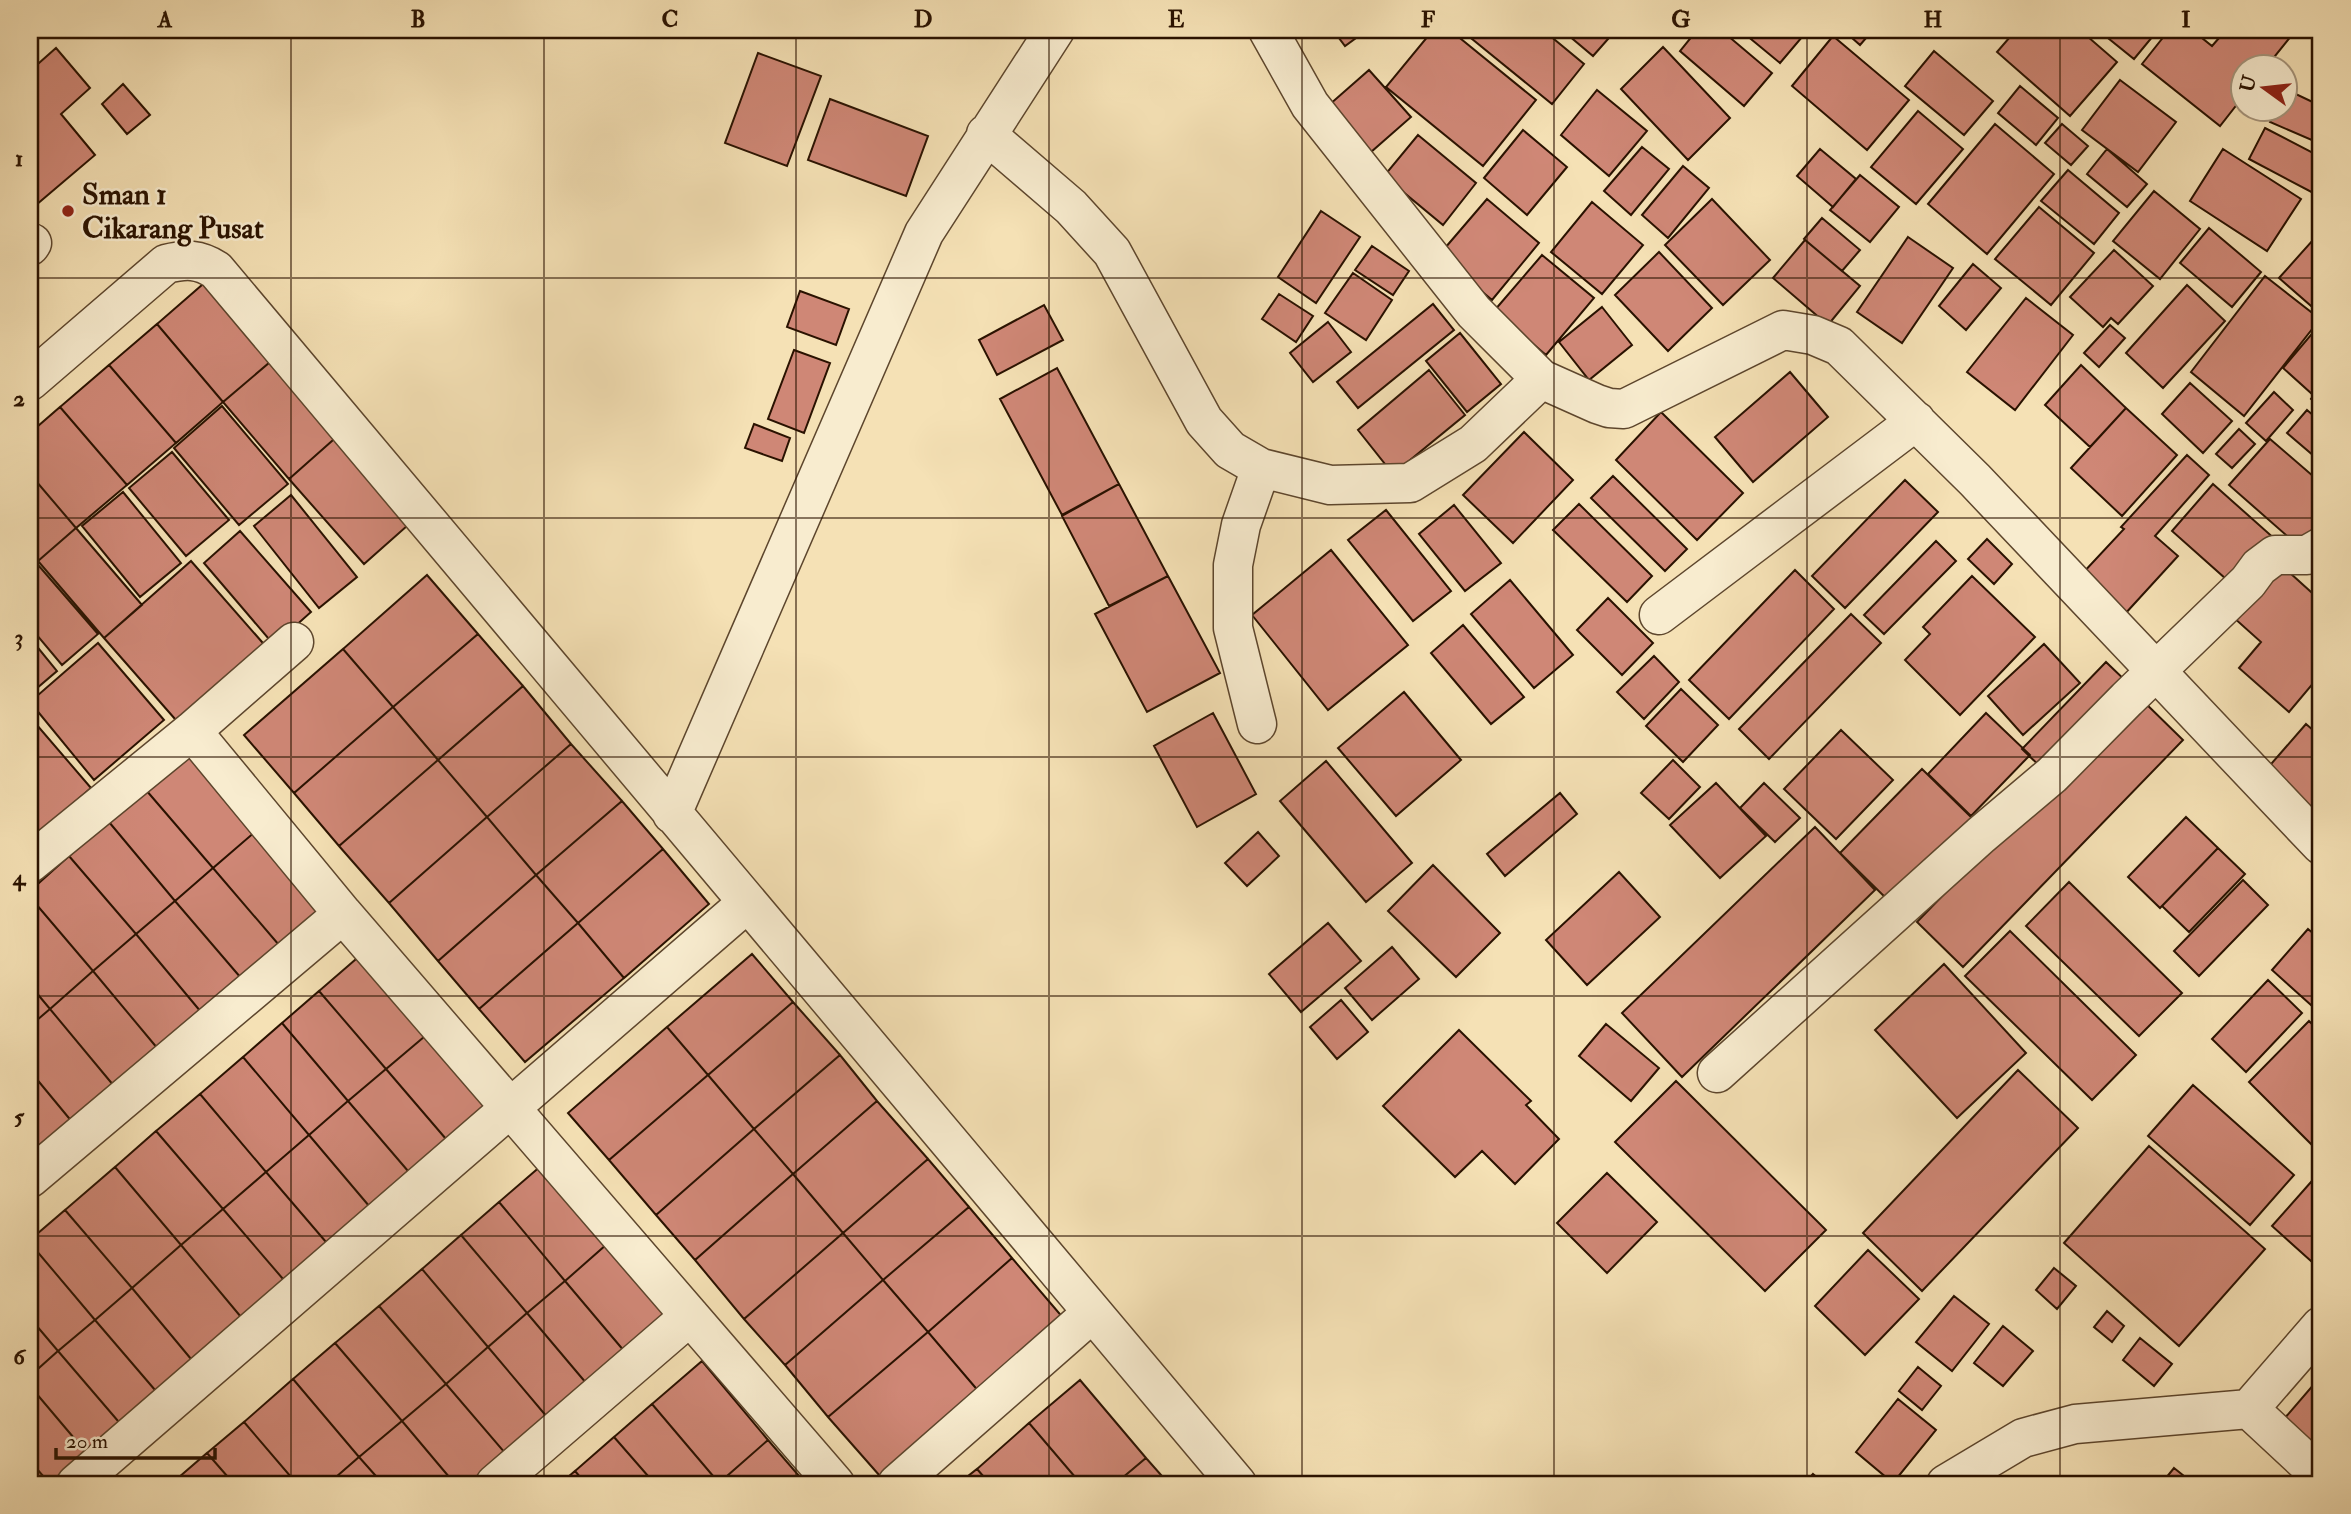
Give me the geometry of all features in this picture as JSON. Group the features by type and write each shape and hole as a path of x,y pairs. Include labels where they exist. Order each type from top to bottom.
{"street":[{"path":"672,814 924,233 1055,30"},
{"path":"1268,30 1310,105 1474,312 1541,379 1597,404 1624,409 1783,330 1812,335 1839,346 1916,421 2157,670 2321,845"},
{"path":"986,134 1072,207 1112,252 1205,421 1230,450 1261,468 1330,485 1410,483 1473,444 1541,379"},
{"path":"30,381 166,264 183,260 202,261 216,270 1237,1484"},
{"path":"1659,615 1916,421"},
{"path":"1257,723 1233,628 1233,565 1241,525 1261,468"},
{"path":"1717,1073 1981,835 2052,775 2248,582 2259,567 2275,555 2307,555 2321,547"},
{"path":"30,863 192,731 294,642"},
{"path":"192,731 343,914 835,1484"},
{"path":"76,1484 747,903"},
{"path":"30,1178 343,914"},
{"path":"897,1484 1092,1313"},
{"path":"495,1484 690,1316"},
{"path":"1946,1484 2023,1438 2075,1424 2249,1409 2321,1326"},
{"path":"2249,1409 2321,1476"}],"building":[{"path":"1333,30 1367,30 1345,46"},
{"path":"1433,30 1450,30 1536,100 1483,166 1386,87"},
{"path":"1461,30 1543,30 1584,64 1552,104"},
{"path":"1562,30 1616,30 1593,56"},
{"path":"1697,30 1721,30 1772,73 1744,106 1680,51"},
{"path":"1740,30 1808,30 1780,63"},
{"path":"1843,30 1873,30 1860,45"},
{"path":"2016,30 2080,30 2117,62 2070,116 1997,52"},
{"path":"2098,30 2158,30 2134,59"},
{"path":"2169,30 2192,30 2212,46 2226,30 2296,30 2278,52 2228,52 2228,116 2220,126 2142,64"},
{"path":"1833,36 1909,100 1867,150 1792,86"},
{"path":"1663,47 1730,118 1688,160 1621,89"},
{"path":"56,48 90,88 61,114 95,155 36,205 30,197 30,71"},
{"path":"1934,51 1993,101 1964,135 1905,86"},
{"path":"758,53 821,76 787,166 725,143"},
{"path":"1369,70 1411,117 1371,152 1329,105"},
{"path":"2120,80 2176,122 2138,172 2082,130"},
{"path":"123,84 150,115 127,134 102,104"},
{"path":"2020,86 2058,118 2036,145 1998,113"},
{"path":"1597,90 1647,131 1609,176 1561,135"},
{"path":"2298,95 2321,106 2321,144 2270,122 2298,122"},
{"path":"830,99 928,136 906,196 808,160"},
{"path":"1918,111 1963,149 1916,204 1871,167"},
{"path":"1995,124 2054,174 1987,254 1928,204"},
{"path":"2062,124 2088,146 2071,165 2045,143"},
{"path":"2265,128 2321,157 2321,197 2249,159"},
{"path":"1523,130 1567,167 1527,215 1484,178"},
{"path":"1418,135 1476,183 1443,225 1384,176"},
{"path":"1642,147 1669,169 1631,215 1604,191"},
{"path":"1820,149 1856,179 1833,207 1797,176"},
{"path":"2107,149 2147,184 2127,207 2087,174"},
{"path":"2223,149 2301,199 2267,251 2190,201"},
{"path":"1683,166 1709,188 1668,238 1642,215"},
{"path":"2068,170 2119,213 2094,244 2041,201"},
{"path":"1860,175 1899,207 1870,242 1830,210"},
{"path":"2154,191 2200,229 2160,279 2113,241"},
{"path":"1487,199 1539,243 1492,300 1439,255"},
{"path":"1712,199 1770,260 1723,305 1665,245"},
{"path":"1592,202 1643,245 1602,294 1551,252"},
{"path":"2039,207 2094,253 2051,305 1995,259"},
{"path":"1321,211 1360,237 1316,303 1278,277"},
{"path":"1822,218 1860,250 1842,271 1804,239"},
{"path":"2209,228 2261,272 2232,307 2180,263"},
{"path":"2321,231 2321,308 2318,312 2279,278"},
{"path":"1908,237 1953,268 1902,343 1857,312"},
{"path":"1805,240 1860,286 1828,325 1773,278"},
{"path":"1372,246 1409,271 1393,295 1355,270"},
{"path":"2114,250 2153,286 2118,324 2111,318 2103,327 2070,297"},
{"path":"1659,252 1712,308 1668,351 1615,295"},
{"path":"1542,255 1594,298 1546,355 1494,311"},
{"path":"1973,264 2001,288 1966,330 1939,306"},
{"path":"1353,273 1392,300 1366,340 1325,313"},
{"path":"2265,276 2320,319 2244,416 2191,372"},
{"path":"210,278 276,357 223,402 157,324"},
{"path":"2187,285 2225,321 2163,388 2126,353"},
{"path":"800,291 849,309 836,345 787,327"},
{"path":"1279,294 1313,316 1296,342 1262,319"},
{"path":"2026,298 2073,335 2015,410 1967,372"},
{"path":"1433,304 1454,330 1358,408 1337,382"},
{"path":"1044,305 1063,340 997,375 979,340"},
{"path":"1602,307 1632,345 1589,380 1559,342"},
{"path":"1328,322 1351,352 1313,382 1290,353"},
{"path":"2321,323 2321,384 2312,394 2283,368"},
{"path":"157,324 223,402 176,443 109,365"},
{"path":"2110,325 2125,338 2099,367 2084,353"},
{"path":"1460,333 1501,384 1467,412 1426,361"},
{"path":"794,350 830,363 804,433 768,419"},
{"path":"276,357 341,433 289,479 223,402"},
{"path":"109,365 176,443 127,485 60,407"},
{"path":"2081,365 2126,408 2090,447 2045,405"},
{"path":"1057,368 1119,484 1062,515 1000,399"},
{"path":"1429,370 1465,415 1393,474 1358,430"},
{"path":"1790,372 1828,417 1753,482 1715,437"},
{"path":"2190,383 2232,421 2203,453 2162,414"},
{"path":"2321,386 2321,408 2311,399"},
{"path":"2274,392 2293,410 2266,441 2246,423"},
{"path":"222,406 288,484 239,525 174,448"},
{"path":"60,407 127,485 76,528 30,474 30,433"},
{"path":"2126,408 2177,455 2122,516 2071,468"},
{"path":"2307,410 2321,422 2321,462 2287,433"},
{"path":"1661,412 1743,493 1697,540 1616,460"},
{"path":"754,424 790,438 782,461 745,448"},
{"path":"2239,429 2255,444 2232,468 2216,454"},
{"path":"1524,432 1573,480 1513,543 1463,495"},
{"path":"341,433 416,518 364,564 289,479"},
{"path":"2270,439 2321,483 2321,527 2302,549 2229,485"},
{"path":"172,452 229,520 186,556 129,488"},
{"path":"2187,455 2209,475 2155,536 2178,556 2124,615 2081,575"},
{"path":"30,474 76,528 38,561 30,551"},
{"path":"1613,476 1687,549 1665,571 1591,498"},
{"path":"1905,480 1938,512 1845,608 1812,576"},
{"path":"1119,484 1168,576 1109,606 1062,516"},
{"path":"2213,484 2276,540 2235,587 2172,531"},
{"path":"123,492 181,563 140,597 82,526"},
{"path":"291,495 357,577 319,608 254,526"},
{"path":"1579,504 1652,576 1627,602 1553,530"},
{"path":"1454,505 1501,563 1465,591 1419,534"},
{"path":"1386,510 1451,591 1413,621 1348,540"},
{"path":"76,528 142,605 104,638 38,561"},
{"path":"240,531 311,612 274,645 204,563"},
{"path":"1987,539 2012,564 1994,584 1968,559"},
{"path":"1936,541 1956,561 1884,634 1864,615"},
{"path":"1331,550 1408,645 1328,710 1252,615"},
{"path":"191,561 269,650 182,727 104,638"},
{"path":"2279,563 2321,601 2321,674 2289,712 2239,668 2261,642 2233,617"},
{"path":"39,566 98,634 62,665 30,627 30,574"},
{"path":"1795,570 1834,609 1729,719 1689,680"},
{"path":"427,575 478,634 393,707 343,649"},
{"path":"1168,576 1220,673 1147,712 1095,614"},
{"path":"1972,576 2035,637 1960,715 1905,660 1930,634 1923,627"},
{"path":"1510,580 1573,655 1534,688 1471,614"},
{"path":"1608,598 1653,643 1622,675 1577,630"},
{"path":"1851,614 1881,643 1769,759 1739,729"},
{"path":"1463,625 1524,697 1491,724 1431,653"},
{"path":"478,634 523,686 438,760 393,707"},
{"path":"30,638 57,671 30,694"},
{"path":"98,643 164,720 94,780 30,702"},
{"path":"2044,644 2080,683 2023,735 1988,696"},
{"path":"343,649 393,707 294,793 244,735"},
{"path":"1654,656 1679,682 1644,719 1617,692"},
{"path":"2106,662 2131,686 2047,773 2022,749"},
{"path":"523,686 571,744 487,817 438,760"},
{"path":"1681,689 1718,725 1683,762 1646,726"},
{"path":"1404,692 1461,760 1396,816 1338,748"},
{"path":"2137,695 2183,740 1963,967 1917,922"},
{"path":"393,707 438,760 339,846 294,793"},
{"path":"1213,713 1256,794 1197,827 1154,746"},
{"path":"1986,713 2030,755 1971,816 1928,774"},
{"path":"30,717 91,788 30,841"},
{"path":"2306,724 2321,737 2321,820 2265,771"},
{"path":"1841,730 1893,780 1836,839 1784,789"},
{"path":"571,744 622,801 536,875 487,817"},
{"path":"197,747 263,825 213,868 146,790"},
{"path":"438,760 487,817 389,903 339,846"},
{"path":"1673,760 1700,787 1669,819 1641,793"},
{"path":"1326,761 1412,863 1366,902 1280,801"},
{"path":"1922,769 1973,819 1891,903 1840,853"},
{"path":"1716,783 1766,836 1720,878 1670,825"},
{"path":"1764,783 1800,818 1775,842 1740,808"},
{"path":"146,790 213,868 175,901 109,822"},
{"path":"1560,793 1577,814 1505,876 1487,854"},
{"path":"622,801 663,849 578,923 536,875"},
{"path":"487,817 536,875 438,961 389,903"},
{"path":"2186,817 2218,848 2160,908 2128,877"},
{"path":"109,822 175,901 136,934 69,856"},
{"path":"263,825 329,902 279,945 213,868"},
{"path":"1815,827 1875,890 1682,1077 1622,1013"},
{"path":"1258,832 1279,856 1247,886 1225,863"},
{"path":"2218,848 2245,874 2189,932 2162,906"},
{"path":"663,849 709,904 624,978 578,923"},
{"path":"69,856 136,934 93,971 30,897 30,891"},
{"path":"1433,865 1500,933 1456,977 1388,911"},
{"path":"213,868 279,945 241,978 175,901"},
{"path":"1619,872 1660,917 1587,985 1546,940"},
{"path":"536,875 578,923 479,1009 438,961"},
{"path":"2243,880 2268,905 2199,976 2174,951"},
{"path":"2069,882 2182,993 2139,1036 2026,926"},
{"path":"30,897 93,971 50,1009 30,985"},
{"path":"175,901 241,978 201,1012 136,934"},
{"path":"578,923 624,978 525,1062 479,1009"},
{"path":"1328,923 1361,961 1301,1012 1269,974"},
{"path":"2308,929 2321,940 2321,1014 2272,970"},
{"path":"2010,931 2136,1055 2092,1100 1965,976"},
{"path":"136,934 201,1012 158,1049 93,971"},
{"path":"370,947 437,1026 386,1069 319,991"},
{"path":"1392,947 1419,979 1372,1020 1345,988"},
{"path":"752,954 793,1002 708,1075 667,1027"},
{"path":"1944,964 2026,1053 1957,1118 1875,1030"},
{"path":"93,971 158,1049 114,1086 50,1009"},
{"path":"2268,980 2302,1013 2246,1072 2212,1039"},
{"path":"30,985 50,1009 30,1026"},
{"path":"319,991 386,1069 348,1101 282,1023"},
{"path":"1341,1000 1368,1032 1337,1059 1310,1027"},
{"path":"793,1002 840,1055 754,1129 708,1075"},
{"path":"50,1009 114,1086 73,1123 30,1071 30,1026"},
{"path":"2309,1021 2321,1033 2321,1154 2249,1082"},
{"path":"282,1023 348,1101 309,1135 243,1057"},
{"path":"1606,1024 1659,1068 1631,1101 1579,1056"},
{"path":"437,1026 502,1103 452,1146 386,1069"},
{"path":"667,1027 708,1075 609,1160 568,1113"},
{"path":"1459,1030 1531,1101 1526,1105 1559,1139 1515,1184 1482,1151 1455,1177 1383,1106"},
{"path":"840,1055 877,1101 793,1174 754,1129"},
{"path":"243,1057 309,1135 266,1172 200,1094"},
{"path":"386,1069 452,1146 414,1178 348,1101"},
{"path":"2018,1070 2078,1128 1922,1291 1863,1233"},
{"path":"30,1071 73,1123 30,1159"},
{"path":"708,1075 754,1129 656,1215 609,1160"},
{"path":"1676,1081 1826,1230 1765,1291 1615,1142"},
{"path":"2193,1085 2294,1175 2250,1225 2148,1136"},
{"path":"200,1094 266,1172 223,1209 156,1131"},
{"path":"348,1101 414,1178 375,1213 309,1135"},
{"path":"877,1101 928,1159 843,1233 793,1174"},
{"path":"754,1129 793,1174 695,1260 656,1215"},
{"path":"156,1131 223,1209 181,1245 115,1167"},
{"path":"309,1135 375,1213 332,1249 266,1172"},
{"path":"2149,1146 2265,1249 2179,1346 2064,1243"},
{"path":"549,1159 615,1237 565,1281 499,1202"},
{"path":"928,1159 969,1207 883,1280 843,1233"},
{"path":"115,1167 181,1245 132,1288 65,1210"},
{"path":"266,1172 332,1249 289,1286 223,1209"},
{"path":"1607,1173 1657,1222 1607,1273 1557,1223"},
{"path":"793,1174 843,1233 744,1319 695,1260"},
{"path":"2311,1182 2321,1191 2321,1270 2272,1226"},
{"path":"499,1202 565,1281 527,1313 461,1235"},
{"path":"969,1207 1012,1258 928,1332 883,1280"},
{"path":"223,1209 289,1286 246,1323 181,1245"},
{"path":"65,1210 132,1288 95,1320 30,1243 30,1240"},
{"path":"843,1233 883,1280 785,1365 744,1319"},
{"path":"461,1235 527,1313 488,1347 422,1269"},
{"path":"615,1237 681,1315 630,1358 565,1281"},
{"path":"30,1243 95,1320 58,1351 30,1318"},
{"path":"181,1245 246,1323 196,1365 132,1288"},
{"path":"1868,1250 1919,1299 1865,1355 1815,1306"},
{"path":"1012,1258 1070,1326 986,1400 928,1332"},
{"path":"2054,1268 2076,1286 2057,1309 2036,1290"},
{"path":"422,1269 488,1347 446,1384 379,1306"},
{"path":"883,1280 928,1332 828,1417 785,1365"},
{"path":"565,1281 630,1358 592,1390 527,1313"},
{"path":"132,1288 196,1365 161,1397 95,1320"},
{"path":"1954,1296 1989,1324 1952,1371 1916,1342"},
{"path":"379,1306 446,1384 402,1421 335,1343"},
{"path":"2107,1311 2124,1326 2112,1342 2094,1327"},
{"path":"527,1313 592,1390 553,1424 488,1347"},
{"path":"30,1318 58,1351 30,1376"},
{"path":"95,1320 161,1397 124,1428 58,1351"},
{"path":"2003,1326 2033,1351 2003,1386 1974,1363"},
{"path":"928,1332 986,1400 887,1484 828,1417"},
{"path":"2140,1338 2172,1364 2154,1386 2123,1360"},
{"path":"335,1343 402,1421 359,1457 293,1379"},
{"path":"488,1347 553,1424 511,1460 446,1384"},
{"path":"58,1351 124,1428 90,1457 30,1386 30,1376"},
{"path":"702,1361 768,1440 719,1483 652,1404"},
{"path":"1918,1367 1941,1386 1922,1410 1899,1391"},
{"path":"2321,1376 2321,1452 2284,1419"},
{"path":"293,1379 359,1457 328,1484 297,1484 244,1422"},
{"path":"1080,1380 1146,1458 1115,1484 1081,1484 1029,1423"},
{"path":"446,1384 511,1460 483,1484 455,1484 402,1421"},
{"path":"30,1386 90,1457 58,1484 50,1484 30,1461"},
{"path":"1898,1399 1936,1430 1893,1483 1856,1452"},
{"path":"652,1404 719,1483 655,1484 614,1437"},
{"path":"402,1421 455,1484 383,1484 359,1457"},
{"path":"244,1422 297,1484 234,1484 207,1453"},
{"path":"1029,1423 1081,1484 990,1484 977,1469"},
{"path":"614,1437 655,1484 586,1484 575,1471"},
{"path":"768,1440 806,1484 719,1484 719,1483"},
{"path":"207,1453 234,1484 171,1484"},
{"path":"359,1457 383,1484 328,1484"},
{"path":"1146,1458 1169,1484 1115,1484"},
{"path":"30,1461 50,1484 30,1484"},
{"path":"2174,1468 2194,1484 2161,1484"},
{"path":"977,1469 990,1484 958,1484"},
{"path":"575,1471 586,1484 560,1484"},
{"path":"1813,1474 1825,1484 1804,1484"}],"place":[{"name":"Sman 1 Cikarang Pusat","path":"68,211"}]}
